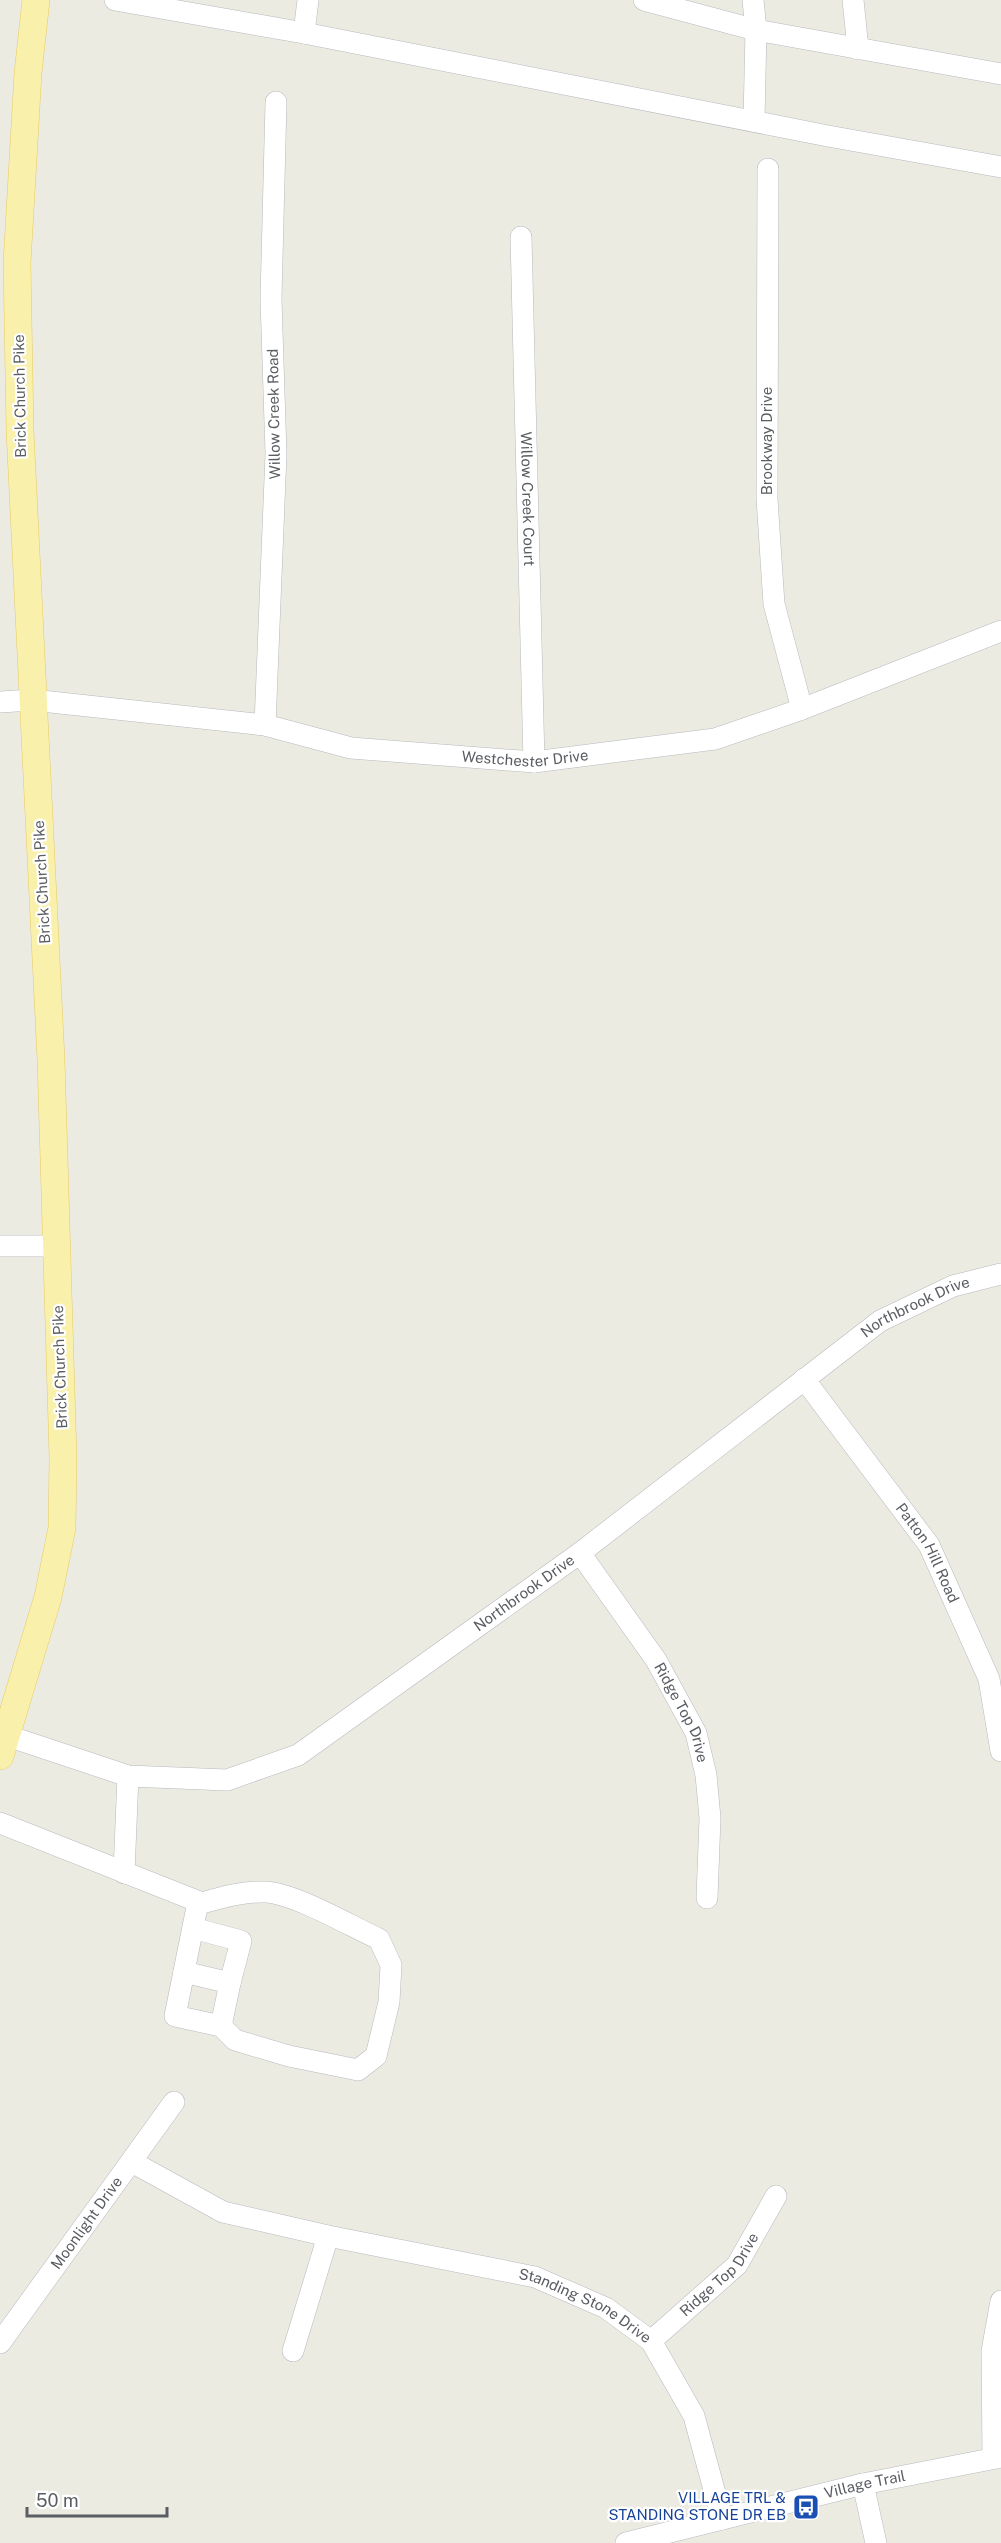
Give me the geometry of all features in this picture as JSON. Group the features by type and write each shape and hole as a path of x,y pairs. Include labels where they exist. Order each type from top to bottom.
{"main road":[{"name":"Brick Church Pike","path":"4,1746 48,1597 62,1528 63,1457 50,1042 20,431 9,262 36,0"}],"street":[{"path":"115,0 303,33 1001,167"},
{"path":"303,33 308,0"},
{"path":"644,0 756,30 1001,74"},
{"path":"753,0 756,30 754,121"},
{"path":"853,0 858,49"},
{"name":"Willow Creek Road","path":"265,724 276,454 272,299 276,102"},
{"name":"Brookway Drive","path":"768,169 767,499 774,604 802,709"},
{"name":"Willow Creek Court","path":"521,237 534,762"},
{"name":"Westchester Drive","path":"0,702 32,700 265,724 351,748 534,762 716,739 802,709 1001,631"},
{"path":"0,1246 57,1246"},
{"name":"Northbrook Drive","path":"4,1746 128,1776 227,1780 298,1755 580,1553 880,1321 953,1286 1001,1274"},
{"name":"Patton Hill Road","path":"804,1379 929,1545 989,1679 1001,1751"},
{"name":"Ridge Top Drive","path":"580,1553 656,1660 696,1733 706,1775 710,1818 708,1898"},
{"path":"124,1873 128,1776"},
{"path":"0,1823 198,1902 233,1894 267,1892 379,1939 391,1965 389,2002 376,2056 358,2070 289,2056 235,2040 221,2026 175,2016 198,1902"},
{"path":"193,1928 241,1941 221,2026"},
{"path":"184,1972 230,1983"},
{"name":"Moonlight Drive","path":"0,2343 174,2102"},
{"name":"Standing Stone Drive","path":"132,2162 223,2212 328,2236 535,2277 606,2308 651,2341 694,2416 722,2519"},
{"name":"Ridge Top Drive","path":"651,2341 737,2265 776,2196"},
{"path":"293,2351 328,2236"},
{"path":"997,2457 992,2351 1001,2301"},
{"name":"Village Trail","path":"627,2543 863,2484 997,2457"},
{"path":"863,2484 876,2543"}],"place":[{"name":"VILLAGE TRL & STANDING STONE DR EB","path":"806,2507"}]}
